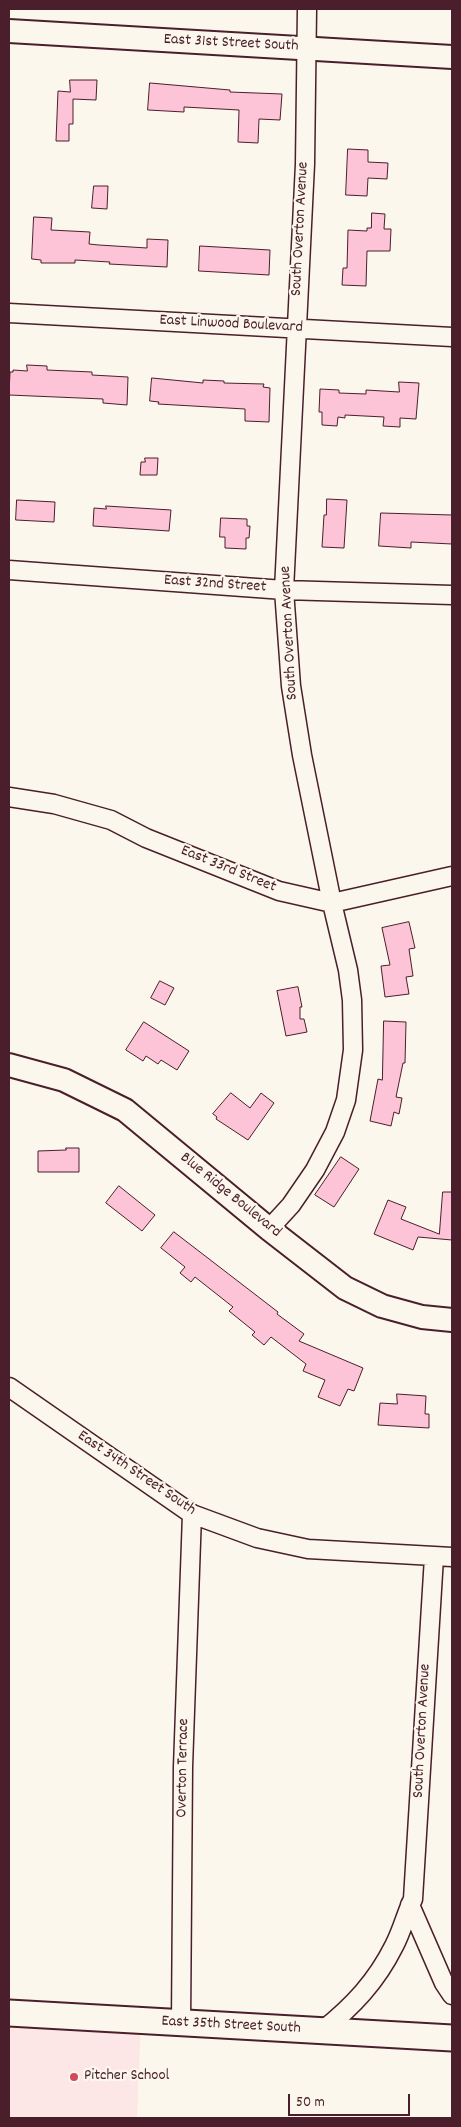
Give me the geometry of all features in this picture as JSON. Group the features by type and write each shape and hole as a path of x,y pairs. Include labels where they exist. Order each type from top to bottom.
{"main road":[{"name":"East 35th Street South","path":"9,2013 452,2038"}],"street":[{"name":"South Overton Avenue","path":"269,1229 291,1205 315,1170 335,1132 346,1100 353,1050 352,1000 348,970 332,904 302,755 291,686 284,590 305,164 307,9"},
{"name":"East 31st Street South","path":"9,32 452,57"},
{"name":"East Linwood Boulevard","path":"9,313 452,337"},
{"name":"East 32nd Street","path":"9,570 284,590 452,595"},
{"name":"East 33rd Street","path":"9,797 54,804 111,820 146,838 279,891 332,904 452,876"},
{"name":"Blue Ridge Boulevard","path":"9,1065 64,1080 125,1110 269,1229 345,1288 382,1306 422,1317 452,1320"},
{"name":"East 34th Street South","path":"9,1387 192,1514 257,1538 308,1549 452,1557"},
{"name":"Overton Terrace","path":"181,2023 183,1767 192,1514"},
{"name":"South Overton Avenue","path":"322,2031 351,2007 376,1978 395,1945 413,1899 434,1556"},
{"path":"410,1905 444,1983 452,1995"}],"shaded area":[{"name":"Pitcher School","path":"9,2014 141,2021 137,2118 9,2118"}],"building":[{"path":"70,80 97,80 96,100 73,99 73,124 69,124 69,141 56,141 58,91 70,92"},
{"path":"150,83 230,90 230,92 282,94 280,120 259,119 258,143 238,142 239,110 184,107 184,112 148,110"},
{"path":"348,149 368,150 368,162 388,163 387,179 368,178 367,196 346,195"},
{"path":"94,186 108,186 107,209 92,208"},
{"path":"372,213 385,214 384,229 391,229 390,251 367,251 366,286 342,285 343,268 347,268 348,230 367,231 367,228 371,228"},
{"path":"34,217 52,218 51,230 90,232 89,244 147,248 147,239 168,240 167,267 75,260 75,263 41,263 41,260 32,259"},
{"path":"200,246 270,250 269,275 199,271"},
{"path":"27,365 47,366 47,370 92,372 92,375 128,377 127,405 103,403 103,399 9,395 10,372 13,372 13,370 27,371"},
{"path":"152,378 203,383 203,380 224,381 224,383 264,384 263,387 270,388 269,422 245,421 245,409 158,404 159,402 150,401"},
{"path":"399,382 419,383 416,419 400,418 400,427 383,426 384,417 345,415 345,418 338,417 337,426 322,425 322,412 319,412 320,389 339,390 339,393 366,394 366,390 399,392"},
{"path":"145,458 158,458 157,475 140,475 141,462 145,462"},
{"path":"327,499 347,500 344,548 322,547"},
{"path":"17,500 55,502 54,522 16,520"},
{"path":"106,506 171,510 169,531 93,526 94,508 106,509"},
{"path":"381,513 452,515 452,544 411,542 411,548 379,546"},
{"path":"221,518 247,519 247,526 250,526 249,538 246,538 246,549 225,548 225,537 220,537"},
{"path":"409,922 415,948 409,949 413,976 406,977 409,994 385,997 381,966 390,965 382,928"},
{"path":"160,981 174,988 165,1005 151,998"},
{"path":"298,987 302,1007 300,1007 300,1019 304,1019 307,1032 286,1036 277,991"},
{"path":"384,1021 406,1022 405,1063 403,1063 396,1097 402,1098 399,1114 394,1112 391,1126 370,1121 378,1079 382,1080"},
{"path":"144,1022 189,1051 177,1070 161,1060 158,1064 146,1056 143,1061 126,1050"},
{"path":"231,1093 250,1108 261,1093 274,1103 248,1140 216,1119 217,1117 213,1114"},
{"path":"66,1148 79,1148 79,1172 38,1172 38,1151 66,1150"},
{"path":"341,1157 359,1169 334,1207 315,1195"},
{"path":"119,1186 155,1215 142,1231 106,1203"},
{"path":"443,1192 452,1192 452,1240 418,1237 413,1250 374,1234 388,1200 406,1207 401,1219 439,1234"},
{"path":"174,1232 304,1334 299,1341 363,1368 354,1391 348,1389 340,1406 318,1397 325,1380 303,1371 306,1364 271,1337 264,1345 252,1335 255,1332 229,1311 233,1307 195,1277 191,1282 180,1273 185,1267 161,1248"},
{"path":"397,1394 426,1396 425,1414 429,1414 429,1428 378,1425 380,1403 397,1404"}],"place":[{"name":"Pitcher School","path":"74,2077"}]}
